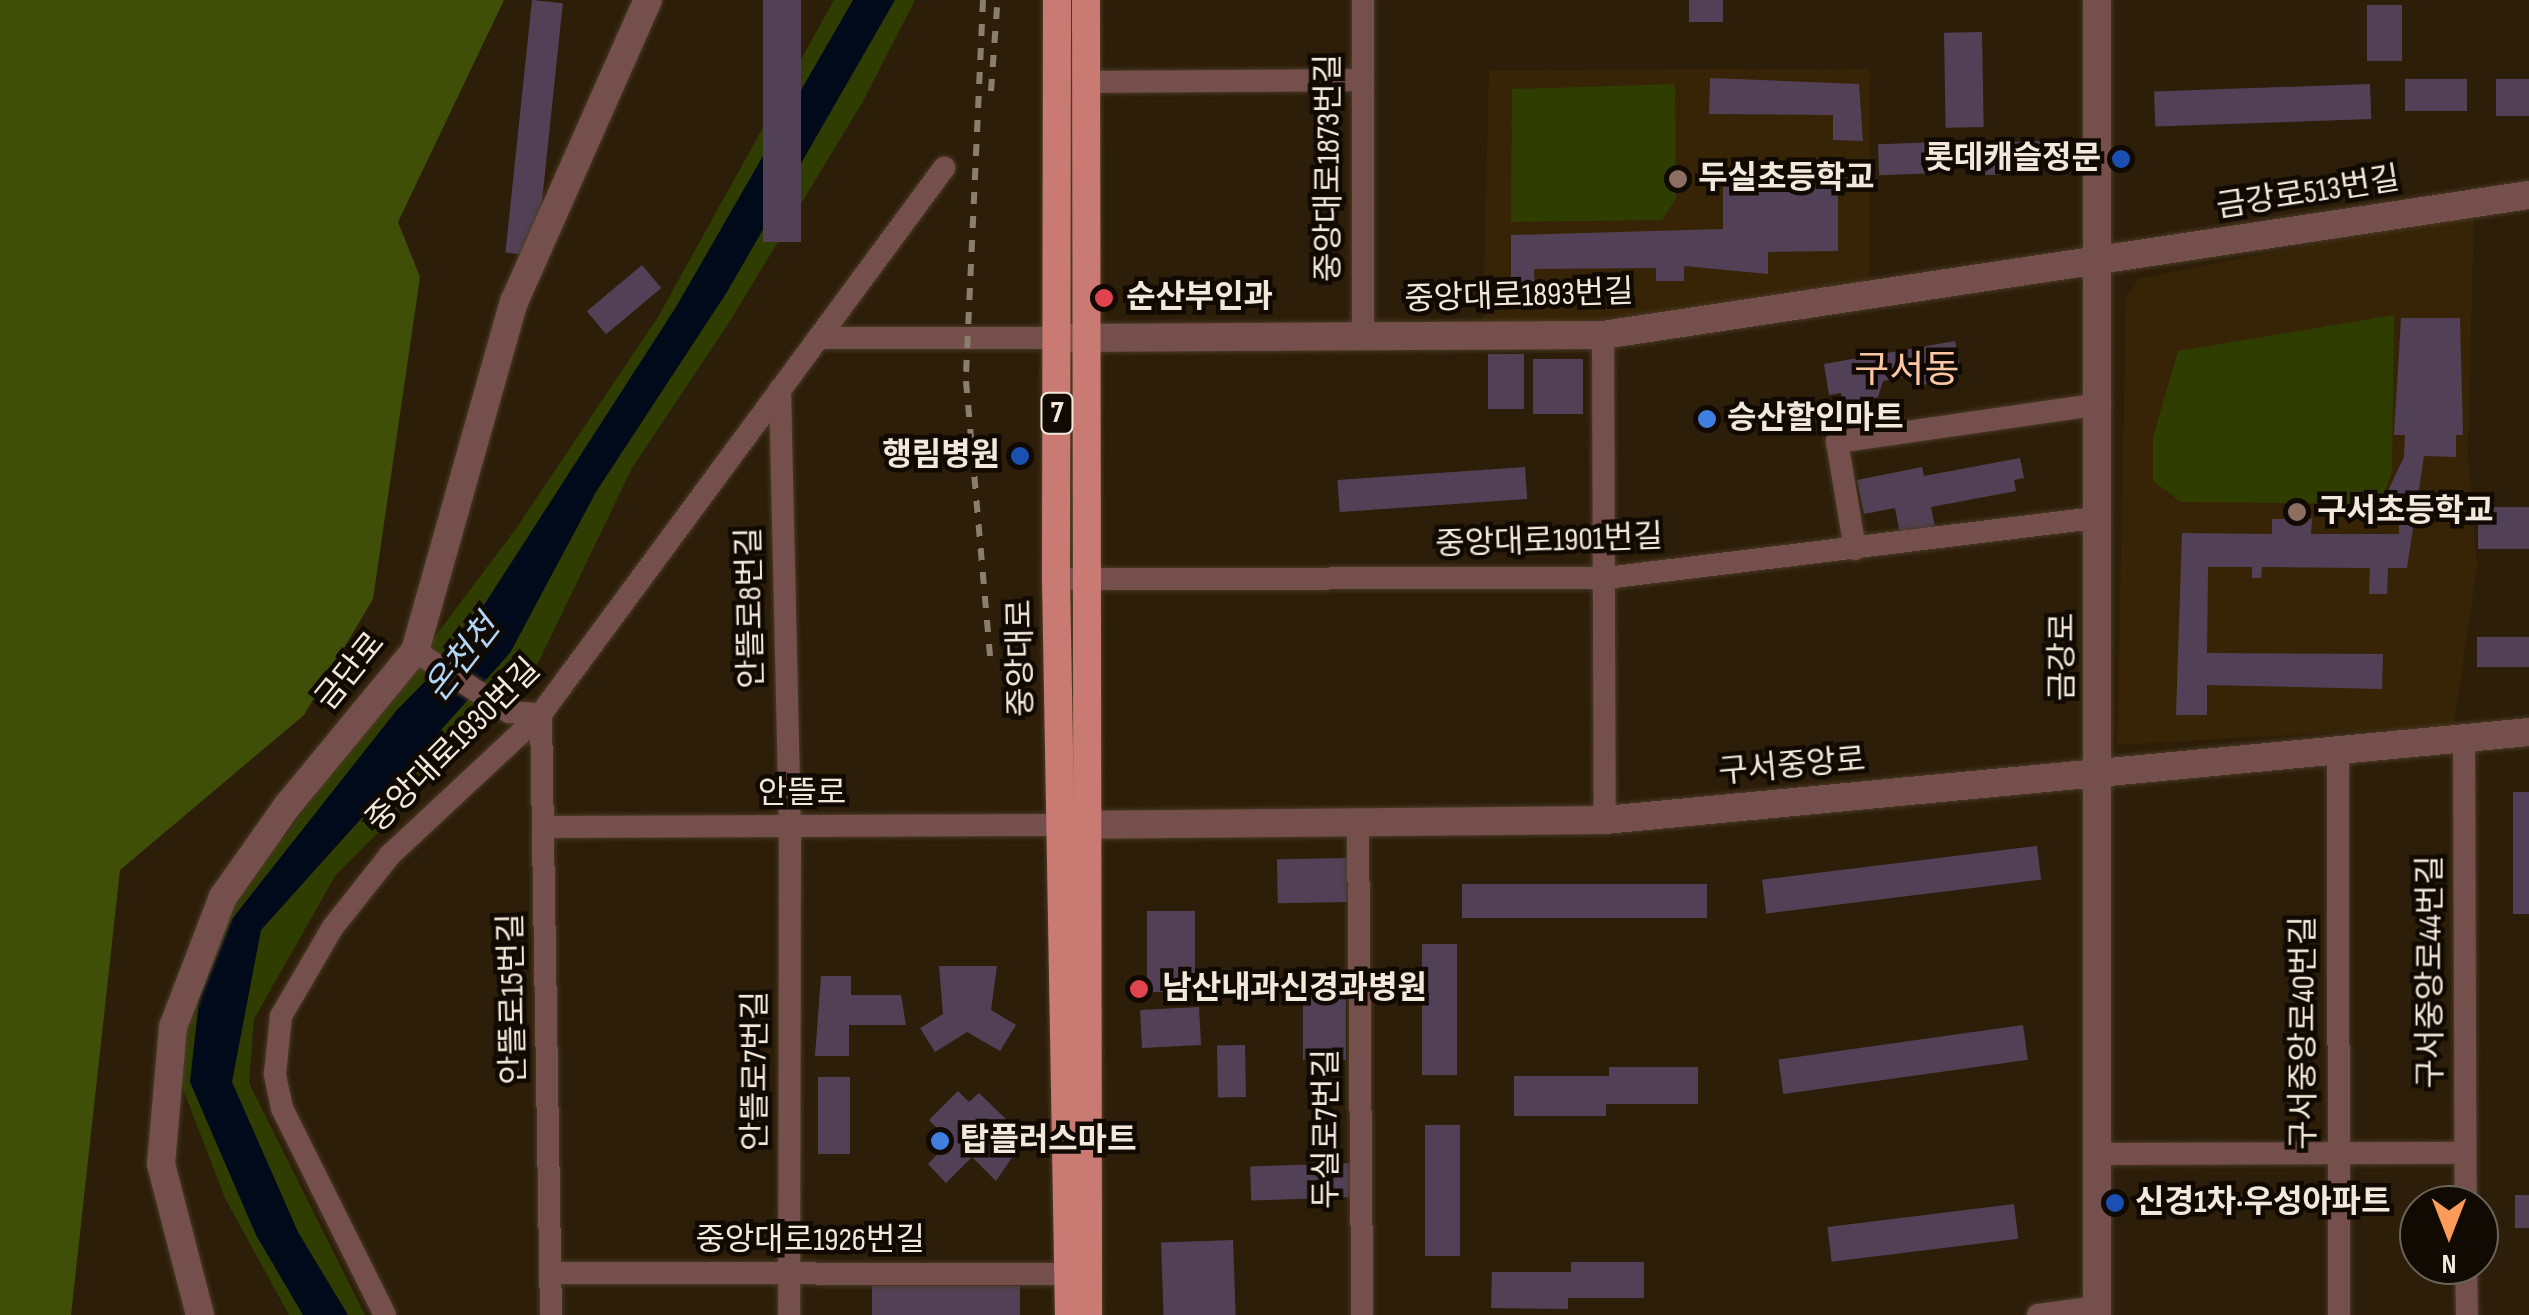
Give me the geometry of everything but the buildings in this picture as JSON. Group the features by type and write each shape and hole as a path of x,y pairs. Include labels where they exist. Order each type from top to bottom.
{"main road":[{"name":"중앙대로","path":"1057,0 1056,338 1070,579 1069,1315"},
{"name":"중앙대로","path":"1070,579 1086,338 1086,0"},
{"name":"중앙대로","path":"1072,825 1088,1315"}],"street":[{"name":"금단로","path":"200,1315 161,1164 172,1027 223,897 288,804 424,656 514,302 648,0"},
{"name":"중앙대로1873번길","path":"1363,0 1363,336"},
{"name":"금강로","path":"2097,0 2097,1311"},
{"path":"1086,82 1363,80"},
{"name":"중앙대로1930번길","path":"386,1315 282,1108 276,1074 281,1016 333,927 390,856 541,714 944,168"},
{"name":"금강로513번길","path":"2100,264 2529,195"},
{"name":"중앙대로1893번길","path":"1056,338 1603,335 2100,264"},
{"path":"1603,335 1604,820"},
{"path":"820,338 1056,338"},
{"name":"안뜰로8번길","path":"780,389 790,826"},
{"path":"1855,549 1836,442 2100,404"},
{"name":"중앙대로1901번길","path":"1070,579 1606,578 2100,517"},
{"path":"424,656 509,712 541,714"},
{"name":"안뜰로15번길","path":"541,714 552,1315"},
{"name":"구서중앙로","path":"1072,825 1604,820 2529,732"},
{"name":"구서중앙로44번길","path":"2464,738 2466,1185"},
{"name":"구서중앙로40번길","path":"2338,750 2339,1315"},
{"name":"두실로7번길","path":"1358,823 1362,1315"},
{"name":"안뜰로","path":"544,828 1072,825"},
{"name":"안뜰로7번길","path":"790,826 790,1315"},
{"path":"2097,1154 2465,1154"},
{"name":"중앙대로1926번길","path":"551,1273 1069,1274"},
{"path":"2466,1285 2467,1315"},
{"path":"2038,1315 2097,1311"}],"shaded area":[{"name":"두실초등학교","path":"1870,69 1869,288 1598,327 1483,322 1489,70"},
{"name":"구서초등학교","path":"2474,211 2468,457 2477,566 2454,726 2117,745 2126,297 2139,279"}],"green space":[{"path":"0,0 504,0 398,222 420,277 373,599 304,715 120,870 71,1315 0,1315"},
{"path":"834,0 915,0 862,103 730,321 632,468 538,663 492,718 335,876 254,1019 249,1083 365,1315 289,1315 225,1198 181,1084 178,1057 219,923 515,530 658,317"},
{"path":"1675,84 1676,199 1662,220 1511,222 1512,89"},
{"path":"2394,315 2392,472 2380,504 2181,502 2153,481 2153,437 2178,351"}],"water":[{"name":"온천천","path":"853,0 895,0 727,292 596,492 510,653 261,930 232,1082 298,1232 348,1315 303,1315 256,1235 190,1082 199,1001 232,919 396,711 453,653 676,307"}],"railway":[{"path":"983,0 966,381 990,656"},
{"path":"991,91 997,7"}],"place":[{"name":"롯데캐슬정문","path":"2121,159"},
{"name":"두실초등학교","path":"1678,179"},
{"name":"순산부인과","path":"1104,298"},
{"name":"승산할인마트","path":"1707,419"},
{"name":"행림병원","path":"1020,456"},
{"name":"구서초등학교","path":"2297,512"},
{"name":"남산내과신경과병원","path":"1139,989"},
{"name":"탑플러스마트","path":"940,1141"},
{"name":"신경1차·우성아파트","path":"2115,1203"}],"district":[{"name":"구서동","path":"1907,371"}]}
